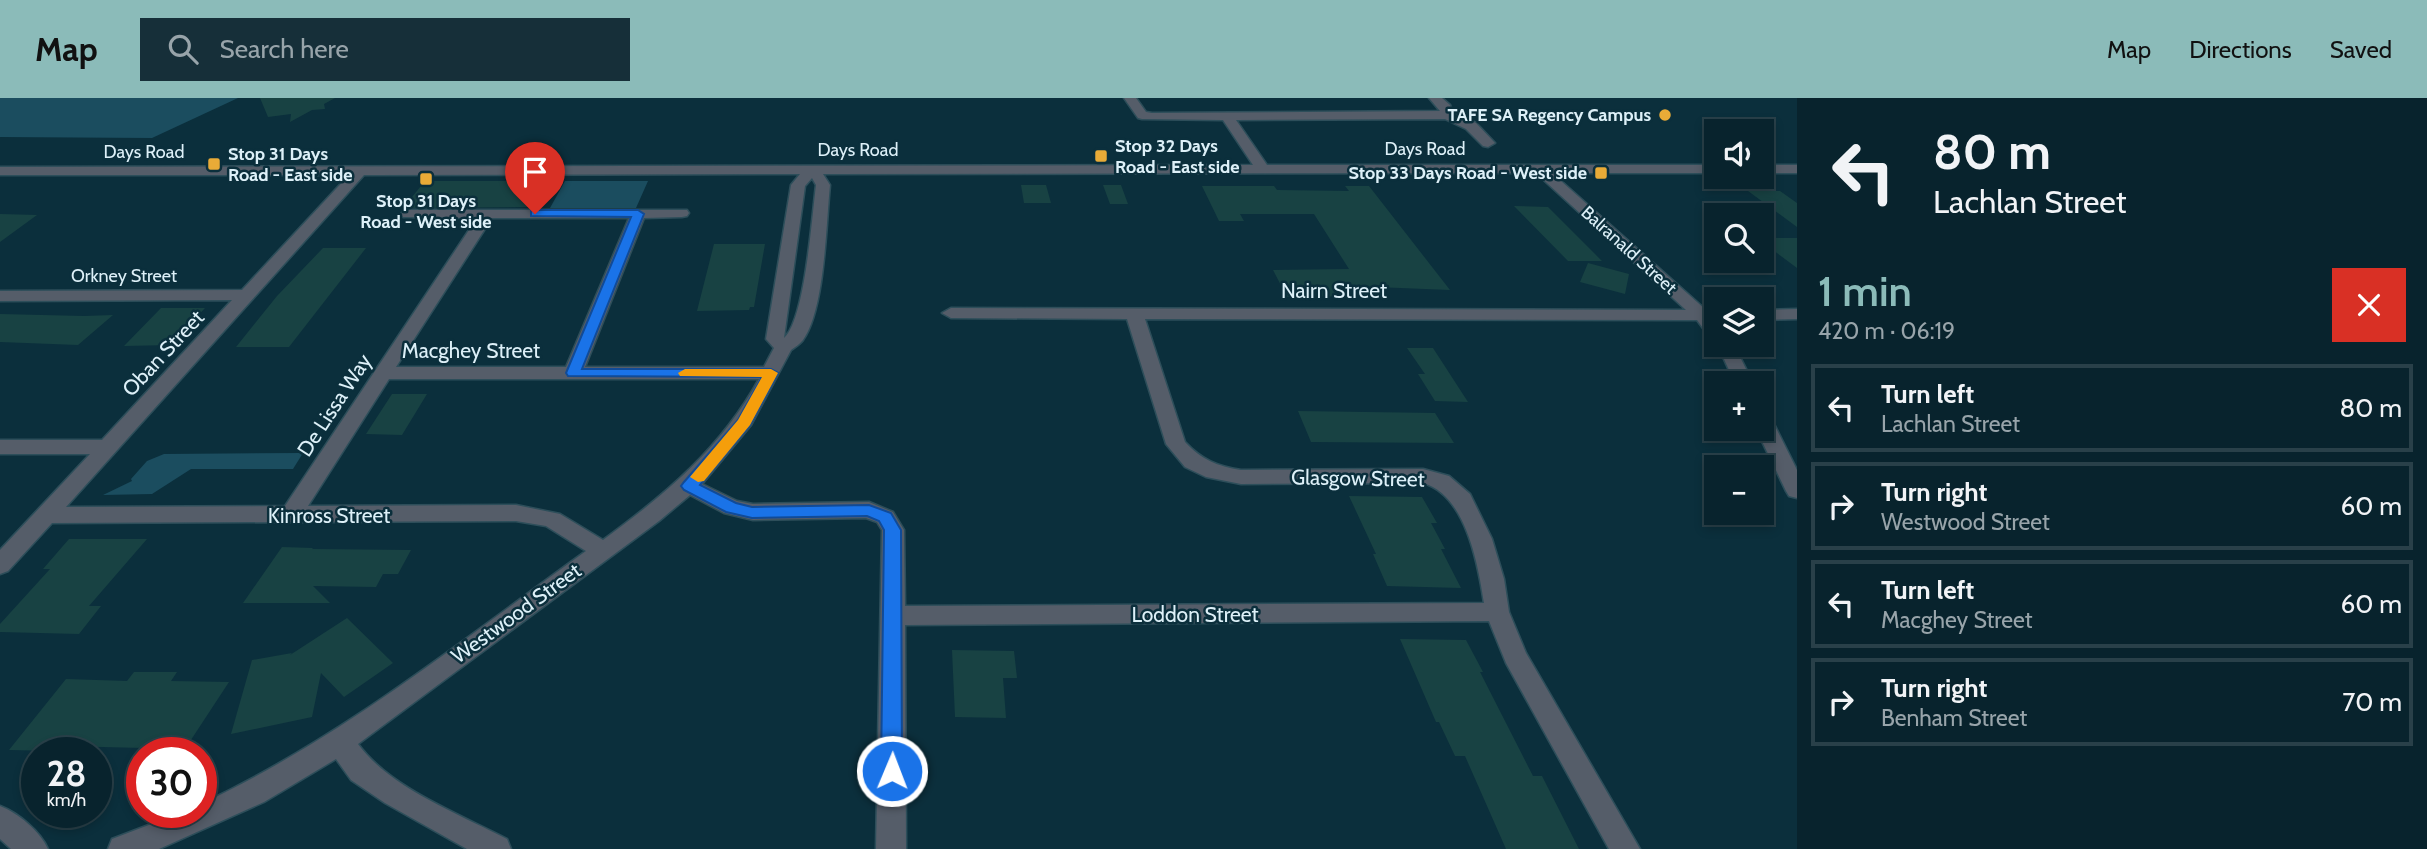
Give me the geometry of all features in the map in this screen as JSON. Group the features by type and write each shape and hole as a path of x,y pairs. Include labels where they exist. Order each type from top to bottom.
{"street":[{"path":"1130,98 1142,116 1447,115 1471,127 1488,143"},
{"path":"1435,98 1446,108 1447,115"},
{"path":"1227,117 1262,168"},
{"name":"Balranald Street","path":"1538,168 1704,311"},
{"path":"783,347 775,339 798,185 813,169"},
{"name":"Westwood Street","path":"217,811 254,793 340,742 689,486 744,422 783,347 795,339 801,327 811,289 823,185 813,169"},
{"name":"Days Road","path":"0,171 1704,169"},
{"path":"1774,169 1797,169"},
{"name":"Oban Street","path":"0,565 359,172"},
{"path":"795,205 821,206"},
{"path":"408,214 682,213"},
{"name":"De Lissa Way","path":"290,516 487,214"},
{"path":"573,373 638,214"},
{"name":"Orkney Street","path":"0,296 247,295"},
{"name":"Glasgow Street","path":"1134,312 1176,444 1192,462 1213,472 1241,477 1423,476 1443,481 1459,495 1481,539 1492,579 1497,612 1515,656 1625,849"},
{"name":"Nairn Street","path":"951,313 1704,315"},
{"path":"1774,314 1797,314"},
{"name":"Macghey Street","path":"382,373 771,373"},
{"path":"1774,439 1791,466 1797,491"},
{"path":"0,447 107,447"},
{"path":"689,486 732,508 752,513 869,510 885,517 892,530 891,849"},
{"name":"Kinross Street","path":"46,515 516,513 552,519 602,550"},
{"name":"Loddon Street","path":"893,616 1497,612"},
{"path":"340,742 361,771 395,794 496,849"},
{"path":"0,820 33,849"},
{"name":"Westwood Street","path":"123,849 177,828"},
{"name":"Westwood Street","path":"150,849 184,828"}],"shaded area":[{"path":"0,98 238,98 152,138 0,137"},
{"path":"565,181 648,181 636,208 550,208"},
{"path":"303,453 293,469 191,469 152,494 103,495 132,481 147,461 164,454"}],"building":[{"path":"260,98 335,98 324,104 325,109 312,110 290,122 291,114 268,117"},
{"path":"425,181 547,181 531,207 403,208"},
{"path":"1021,185 1046,185 1051,203 1024,203"},
{"path":"1103,185 1121,185 1128,204 1110,204"},
{"path":"1202,186 1274,186 1277,190 1349,191 1345,186 1369,186 1450,290 1351,286 1357,296 1287,297 1273,270 1349,269 1314,214 1240,214 1244,221 1219,221"},
{"path":"1748,191 1780,191 1797,203 1797,227 1774,210 1774,203 1764,203"},
{"path":"1514,206 1548,207 1602,261 1568,261"},
{"path":"0,214 37,215 0,242"},
{"path":"1774,238 1797,238 1797,268 1774,251"},
{"path":"714,244 765,244 754,307 749,310 697,311"},
{"path":"323,248 366,248 289,347 236,347 277,296"},
{"path":"1588,263 1629,274 1625,294 1580,282"},
{"path":"161,308 205,308 171,345 124,346"},
{"path":"0,314 113,315 78,345 0,342"},
{"path":"1407,348 1433,348 1468,402 1435,401 1418,374 1425,374"},
{"path":"392,394 427,394 402,435 366,434"},
{"path":"1298,411 1435,413 1454,443 1311,442"},
{"path":"1349,496 1422,497 1437,523 1431,523 1461,588 1387,586 1373,554 1376,554"},
{"path":"69,539 147,539 89,606 101,606 79,634 0,632 0,624 50,569 43,569"},
{"path":"282,547 411,550 398,574 383,574 376,587 313,586 330,603 243,603"},
{"path":"347,618 393,663 344,697 321,673 312,717 231,734 252,660 292,653 290,655"},
{"path":"1400,639 1466,640 1533,776 1542,776 1579,849 1506,849 1465,756 1455,756 1439,722 1436,722"},
{"path":"952,650 1014,651 1017,678 1003,678 1006,718 955,717"},
{"path":"134,672 177,672 171,681 229,682 193,737 126,737 126,748 112,747 112,737 21,737 21,750 9,750 66,679 127,681"}],"slow traffic":[{"path":"685,373 771,373 744,422 698,477"}],"place":[{"name":"TAFE SA Regency Campus","path":"1665,115"},
{"name":"Stop 32 Days Road - East side","path":"1101,156"},
{"name":"Stop 31 Days Road - East side","path":"214,164"},
{"name":"Stop 33 Days Road - West side","path":"1601,173"},
{"name":"Stop 31 Days Road - West side","path":"426,179"}],"route":[{"path":"535,214 638,214 573,373 771,373 744,422 689,486 732,508 752,513 869,510 885,517 892,530 892,771"}]}
